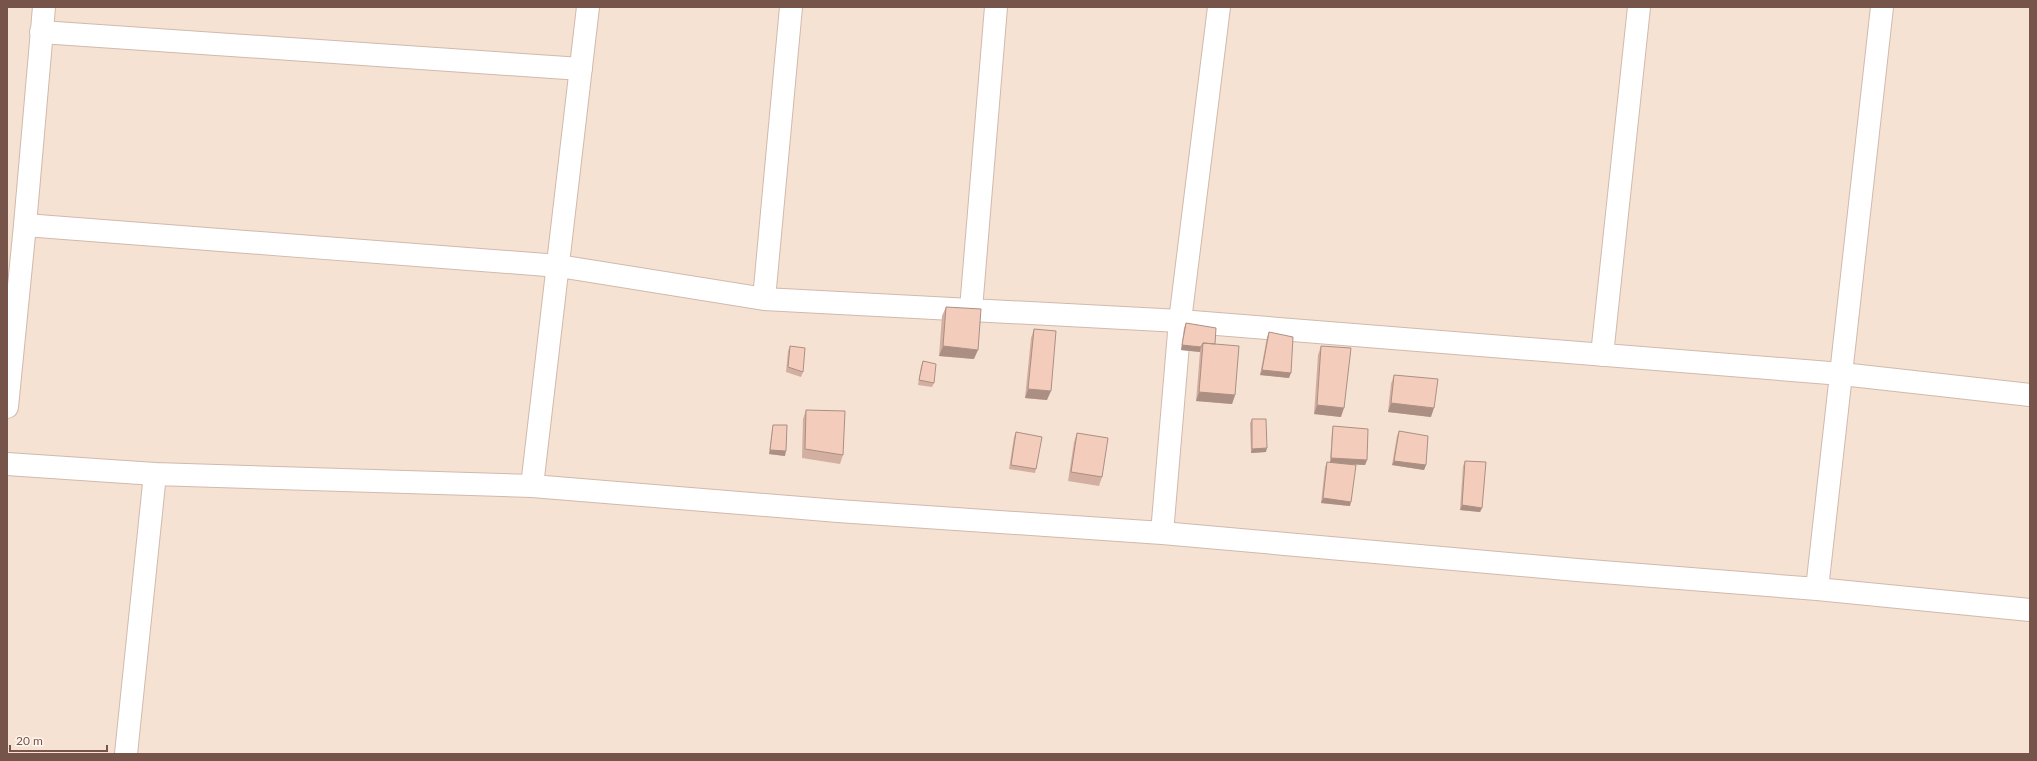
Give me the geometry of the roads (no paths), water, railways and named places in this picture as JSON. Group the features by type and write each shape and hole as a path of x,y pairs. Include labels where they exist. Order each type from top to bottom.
{"street":[{"path":"7,407 44,7"},
{"path":"532,486 588,7"},
{"path":"764,298 791,7"},
{"path":"971,310 996,7"},
{"path":"1162,533 1180,320 1220,7"},
{"path":"1602,355 1639,7"},
{"path":"1817,589 1882,7"},
{"path":"41,32 581,68"},
{"path":"25,225 558,266 764,298 1180,320 1842,374 2030,395"},
{"path":"7,464 155,474 532,486 838,512 1162,533 1577,570 1817,589 2030,610"},
{"path":"126,754 155,474"}]}
